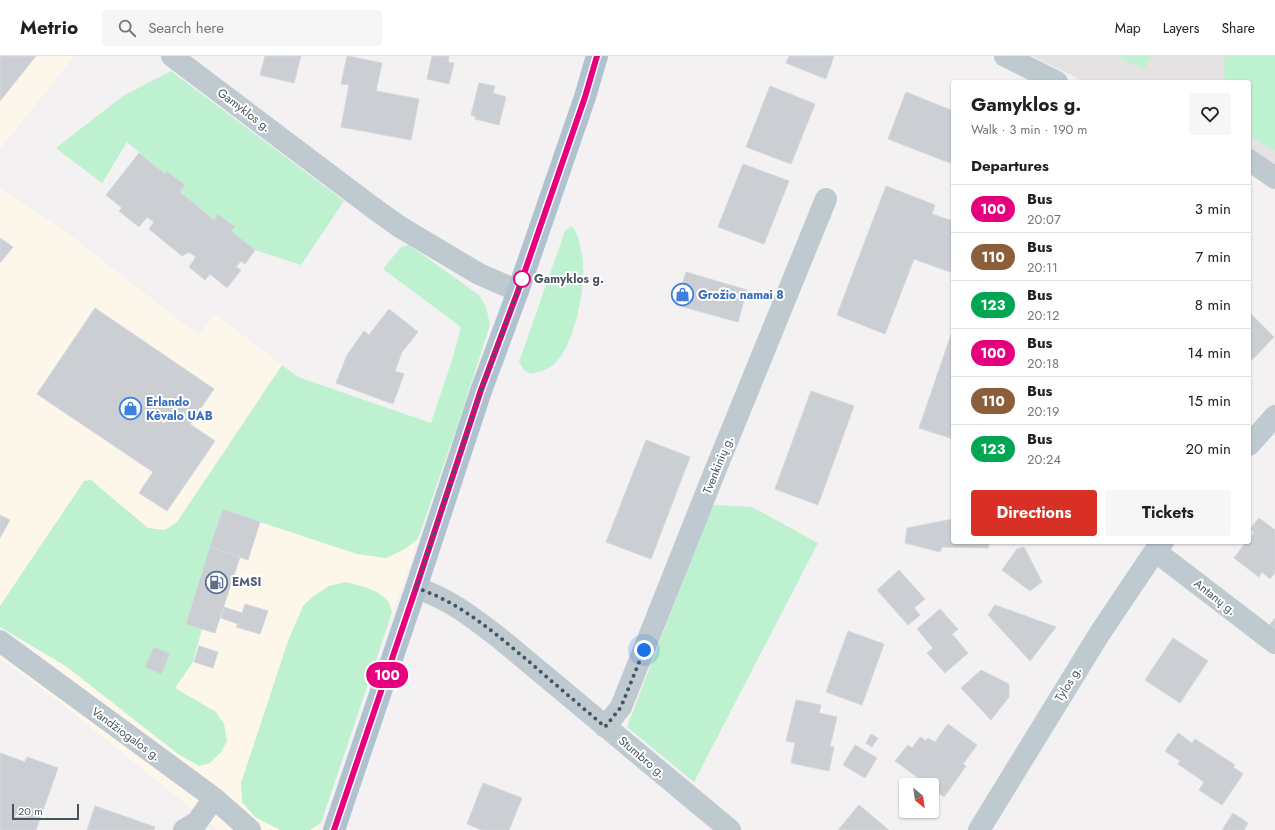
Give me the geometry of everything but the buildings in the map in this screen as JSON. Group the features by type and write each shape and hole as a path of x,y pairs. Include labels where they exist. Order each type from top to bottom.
{"main road":[{"path":"334,830 481,390 518,291 585,97 597,56"}],"street":[{"name":"Gamyklos g.","path":"172,56 400,227 479,274 518,291"},
{"path":"1005,56 1054,80"},
{"path":"1251,161 1275,178"},
{"name":"Tvenkinių g.","path":"605,727 621,707 826,199"},
{"path":"1251,444 1275,416"},
{"name":"Antanų g.","path":"1159,546 1275,643"},
{"name":"Tylos g.","path":"979,830 1100,633 1159,546"},
{"name":"Stumbro g.","path":"416,588 429,592 466,612 504,641 730,830"},
{"name":"Vandžiogalos g.","path":"0,641 214,798 250,830"},
{"path":"184,830 196,822 214,798"}],"shaded area":[{"path":"0,56 74,56 0,149"},
{"path":"1032,56 1275,56 1275,166 1251,153 1251,80 1081,80"},
{"path":"0,188 57,225 198,335 215,314 298,377 431,423 459,421 318,830 218,830 48,693 0,659"}],"green space":[{"path":"1116,56 1151,56 1144,69"},
{"path":"1226,56 1275,56 1275,151 1251,137 1251,80 1225,80 1224,62"},
{"path":"171,71 344,201 301,265 255,250 231,231 234,227 219,214 214,220 180,192 185,185 168,171 165,174 127,142 102,183 56,148 123,96"},
{"path":"571,226 575,230 578,237 583,268 579,310 571,336 560,358 548,368 531,374 524,370 519,362 565,231"},
{"path":"409,245 479,295 486,307 490,325 459,421 418,539 405,549 386,558 357,554 224,510 186,623 202,629 193,662 175,688 216,712 224,724 227,741 221,752 210,763 199,766 178,754 67,667 0,627 0,606 84,481 91,480 148,528 165,530 177,522 282,365 298,377 431,423 453,357 461,327 383,269 401,247"},
{"path":"712,505 752,507 818,543 694,782 627,727"},
{"path":"346,582 368,588 384,597 390,605 392,613 321,823 310,830 280,830 255,817 242,802 241,783 288,641 303,606 312,597 329,586"}],"bus line":[{"name":"100","path":"334,830 481,390 518,291 585,97 597,56"}],"place":[{"name":"Gamyklos g.","path":"522,279"},
{"name":"Grožio namai 8","path":"683,295"},
{"name":"Erlando Kėvalo UAB","path":"130,409"},
{"name":"EMSI","path":"216,582"}],"route":[{"path":"522,279 523,277 481,390 416,588 429,592 466,612 504,641 605,727 621,707 644,650"}]}
